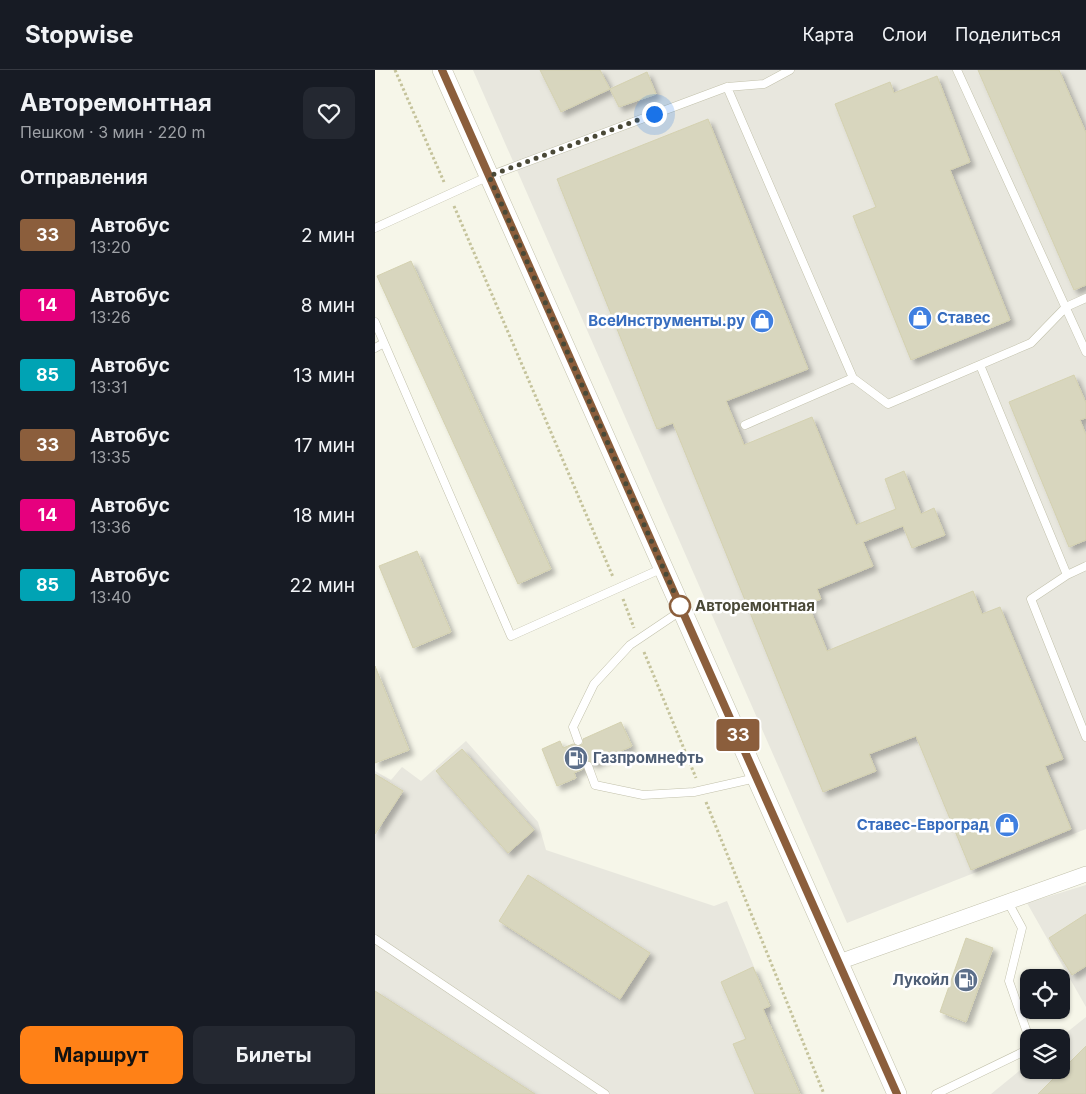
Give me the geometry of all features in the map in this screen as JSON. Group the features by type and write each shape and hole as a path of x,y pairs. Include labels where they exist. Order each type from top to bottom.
{"street":[{"path":"442,70 897,1094"},
{"path":"839,962 1086,874"}],"lane":[{"path":"375,228 489,176 727,87 764,84 789,70"},
{"path":"957,70 1086,352"},
{"path":"727,87 853,378 888,404 1031,343 1066,307 1086,298"},
{"path":"375,322 511,636 663,568"},
{"path":"375,348 384,344"},
{"path":"980,365 1067,575"},
{"path":"745,425 853,378"},
{"path":"1086,566 1067,575 1031,599 1086,737"},
{"path":"578,741 573,727 595,684 630,645 682,610"},
{"path":"588,766 595,784 643,795 694,792 757,777"},
{"path":"1008,902 1022,928 1009,981 1026,1029"},
{"path":"375,939 605,1094"},
{"path":"936,1094 1020,1053"}],"shaded area":[{"path":"473,70 1086,70 1086,829 847,923"},
{"path":"466,741 538,822 546,850 714,906 727,901 770,1006 771,1028 800,1094 375,1094 375,771 391,780 402,767 421,781"},
{"path":"1086,885 1086,1007 1070,979 1070,969 1064,969 1027,903"},
{"path":"1086,1017 1086,1094 991,1094 1020,1070 1020,1079 1070,1079 1070,1030"}],"building":[{"path":"540,70 600,70 610,89 561,112"},
{"path":"978,70 1059,70 1086,133 1086,285 1074,290"},
{"path":"647,72 656,94 619,107 610,89"},
{"path":"937,76 970,162 950,170 1010,320 911,360 853,216 876,207 835,104 890,82 894,93"},
{"path":"708,119 808,369 726,401 744,445 812,417 856,525 896,509 885,479 904,471 921,514 934,508 945,535 912,548 903,526 863,542 873,566 817,589 821,599 808,604 827,651 973,591 982,614 1000,607 1063,759 1045,766 1071,829 971,870 916,736 869,754 876,771 823,792 673,423 657,429 557,179"},
{"path":"411,261 551,569 518,584 377,276"},
{"path":"1074,375 1086,403 1086,418 1080,420 1086,435 1086,540 1069,547 1009,402"},
{"path":"417,551 451,632 413,648 379,566"},
{"path":"375,666 409,750 375,763"},
{"name":"Газпромнефть","path":"621,722 632,746 593,764 586,761 583,769 574,773 576,778 557,786 542,749 560,741 563,748 573,744 579,746 583,744 583,739"},
{"path":"462,749 534,830 508,853 436,771"},
{"path":"375,774 403,791 375,834"},
{"path":"528,875 650,953 620,999 499,921"},
{"path":"1086,914 1086,966 1072,975 1049,938"},
{"name":"Лукойл","path":"966,938 993,948 966,1022 940,1012"},
{"path":"753,967 770,1006 763,1009 800,1094 755,1094 733,1044 746,1039 721,982"},
{"path":"375,991 535,1094 375,1094"},
{"path":"1086,1046 1086,1094 1038,1094 1053,1079 1070,1079 1070,1062"}],"bus line":[{"name":"33","path":"442,70 897,1094"}],"place":[{"name":"Ставес","path":"920,318"},
{"name":"ВсеИнструменты.ру","path":"762,321"},
{"name":"Авторемонтная","path":"680,606"},
{"name":"Газпромнефть","path":"576,758"},
{"name":"Ставес-Евроград","path":"1007,825"},
{"name":"Лукойл","path":"966,980"}],"route":[{"path":"654,114 489,176 682,610 680,606"}]}
